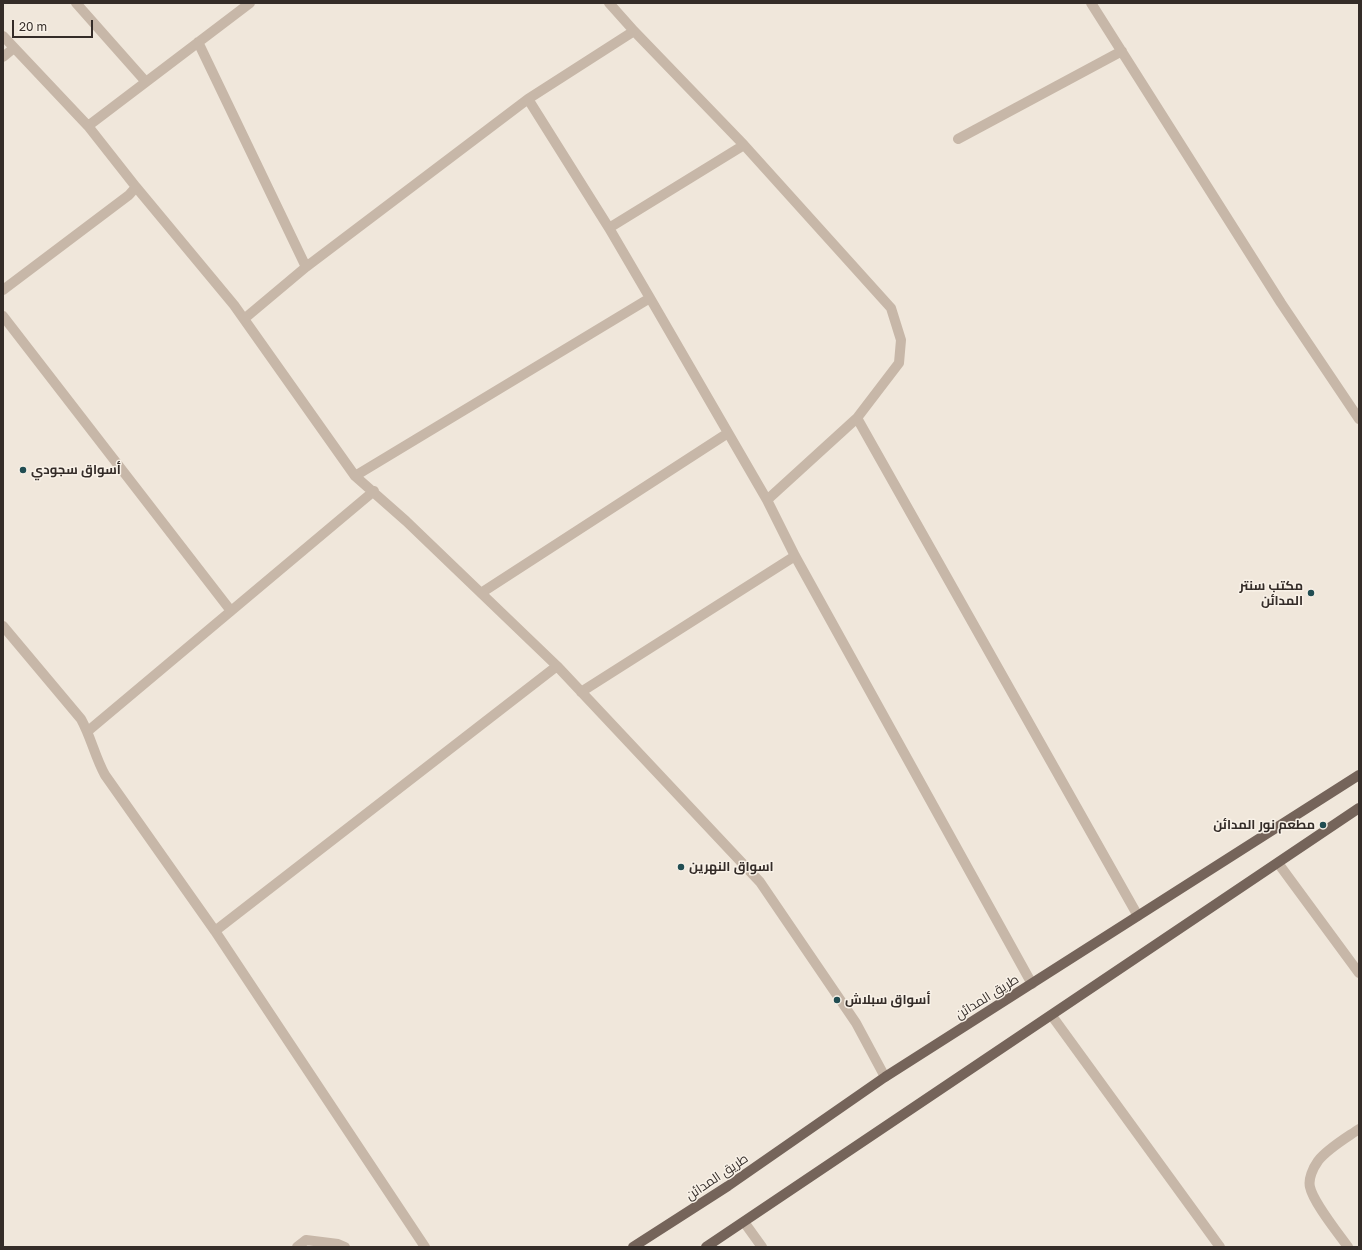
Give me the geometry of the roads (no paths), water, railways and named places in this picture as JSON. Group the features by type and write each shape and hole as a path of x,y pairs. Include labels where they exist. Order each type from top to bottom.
{"main road":[{"name":"طريق المدائن","path":"632,1247 728,1186 885,1078 1359,775"},
{"path":"706,1247 1052,1016 1359,808"}],"street":[{"path":"76,3 146,82"},
{"path":"88,126 250,3"},
{"path":"609,3 744,145 891,308 901,340 899,363 856,418 767,500"},
{"path":"1091,3 1281,303 1359,418"},
{"path":"244,319 306,267 528,99 634,30"},
{"path":"3,36 88,126 136,187 234,305 355,476 374,492 557,666 760,882 856,1024 885,1078"},
{"path":"198,42 306,267"},
{"path":"3,57 14,48"},
{"path":"958,139 1122,51"},
{"path":"528,99 609,228 767,500 795,556 1032,984"},
{"path":"609,228 744,145"},
{"path":"3,290 129,195 136,187"},
{"path":"355,476 650,298"},
{"path":"3,316 231,611"},
{"path":"856,418 1138,916"},
{"path":"481,593 728,433"},
{"path":"88,731 374,492"},
{"path":"581,692 795,556"},
{"path":"3,626 81,719 88,731 97,762 105,775 215,931 425,1247"},
{"path":"215,931 557,666"},
{"path":"1278,863 1359,973"},
{"path":"1052,1016 1220,1247"},
{"path":"1348,1247 1316,1201 1310,1187 1311,1174 1325,1154 1359,1129"},
{"path":"744,1222 762,1247"},
{"path":"297,1247 306,1240 338,1244 346,1247"}],"place":[{"name":"أسواق سجودي","path":"23,470"},
{"name":"مكتب سنتر المدائن","path":"1311,593"},
{"name":"مطعم نور المدائن","path":"1323,825"},
{"name":"اسواق النهرين","path":"681,867"},
{"name":"أسواق سبلاش","path":"837,1000"}]}
